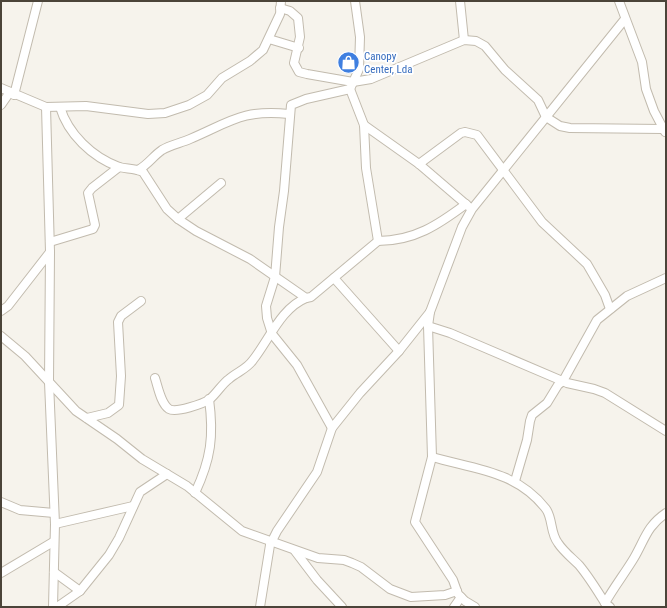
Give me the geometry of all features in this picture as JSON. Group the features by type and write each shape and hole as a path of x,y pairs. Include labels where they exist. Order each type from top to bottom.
{"street":[{"path":"1,105 12,94 38,1"},
{"path":"355,1 360,37 359,69 351,86 364,125 366,168 378,241"},
{"path":"460,1 464,40"},
{"path":"619,1 642,62 646,89 654,111 665,131"},
{"path":"1,88 12,94 46,107 86,106 148,114 165,113 202,100 222,78 257,56 269,39 280,14 281,4"},
{"path":"281,4 298,18 300,37 299,48 294,63 300,72 351,86"},
{"path":"155,378 164,401 169,409 182,409 209,399 227,380 252,362 286,313 295,304 311,297 378,241 392,241 411,237 469,207 504,170 625,19"},
{"path":"269,39 299,48"},
{"path":"332,428 297,365 272,334 267,318 266,306 275,277 278,227 284,191 289,114 291,106 306,99 351,86 464,40 476,41 485,46 505,70 538,100 546,116 564,128 665,131"},
{"path":"46,107 50,242 49,382 55,524 53,542 53,607"},
{"path":"60,107 63,116 76,138 96,154 119,167 138,170 147,178 167,209 178,219 196,231 250,259 306,298"},
{"path":"138,170 148,164 163,149 188,140 240,116 273,112 289,114"},
{"path":"364,125 419,164 469,207"},
{"path":"419,164 465,132 477,135 542,222 587,264 605,295 610,309"},
{"path":"50,242 93,229 95,225 88,193 92,188 119,167"},
{"path":"178,219 221,183"},
{"path":"469,207 430,312 428,326 432,457 414,522 453,580 459,594 475,607"},
{"path":"1,311 8,306 50,252"},
{"path":"334,278 399,351"},
{"path":"515,481 527,440 532,415 546,403 558,385 563,381 593,326 610,309 634,292 666,278"},
{"path":"87,418 108,413 118,405 121,376 118,322 121,316 141,300"},
{"path":"260,607 271,541 317,472 332,428 360,393 399,351 430,312"},
{"path":"428,326 450,333 563,381 605,393 666,431"},
{"path":"1,336 25,356 76,411 142,460 167,474 195,493 242,531 318,558 344,560 352,563 361,567 390,589 411,597 459,594"},
{"path":"195,493 205,472 210,452 212,425 209,399"},
{"path":"432,457 483,469 515,481 536,498 550,516 553,533 557,543 580,567 608,605 649,528 656,520 666,513"},
{"path":"56,607 80,591 109,555 119,538 140,492 167,474"},
{"path":"1,502 20,510 54,513"},
{"path":"55,524 133,506"},
{"path":"1,573 53,542"},
{"path":"295,551 317,580 342,607"},
{"path":"54,572 80,591"},
{"path":"454,607 459,594"}],"place":[{"name":"Canopy Center, Lda","path":"349,62"}]}
